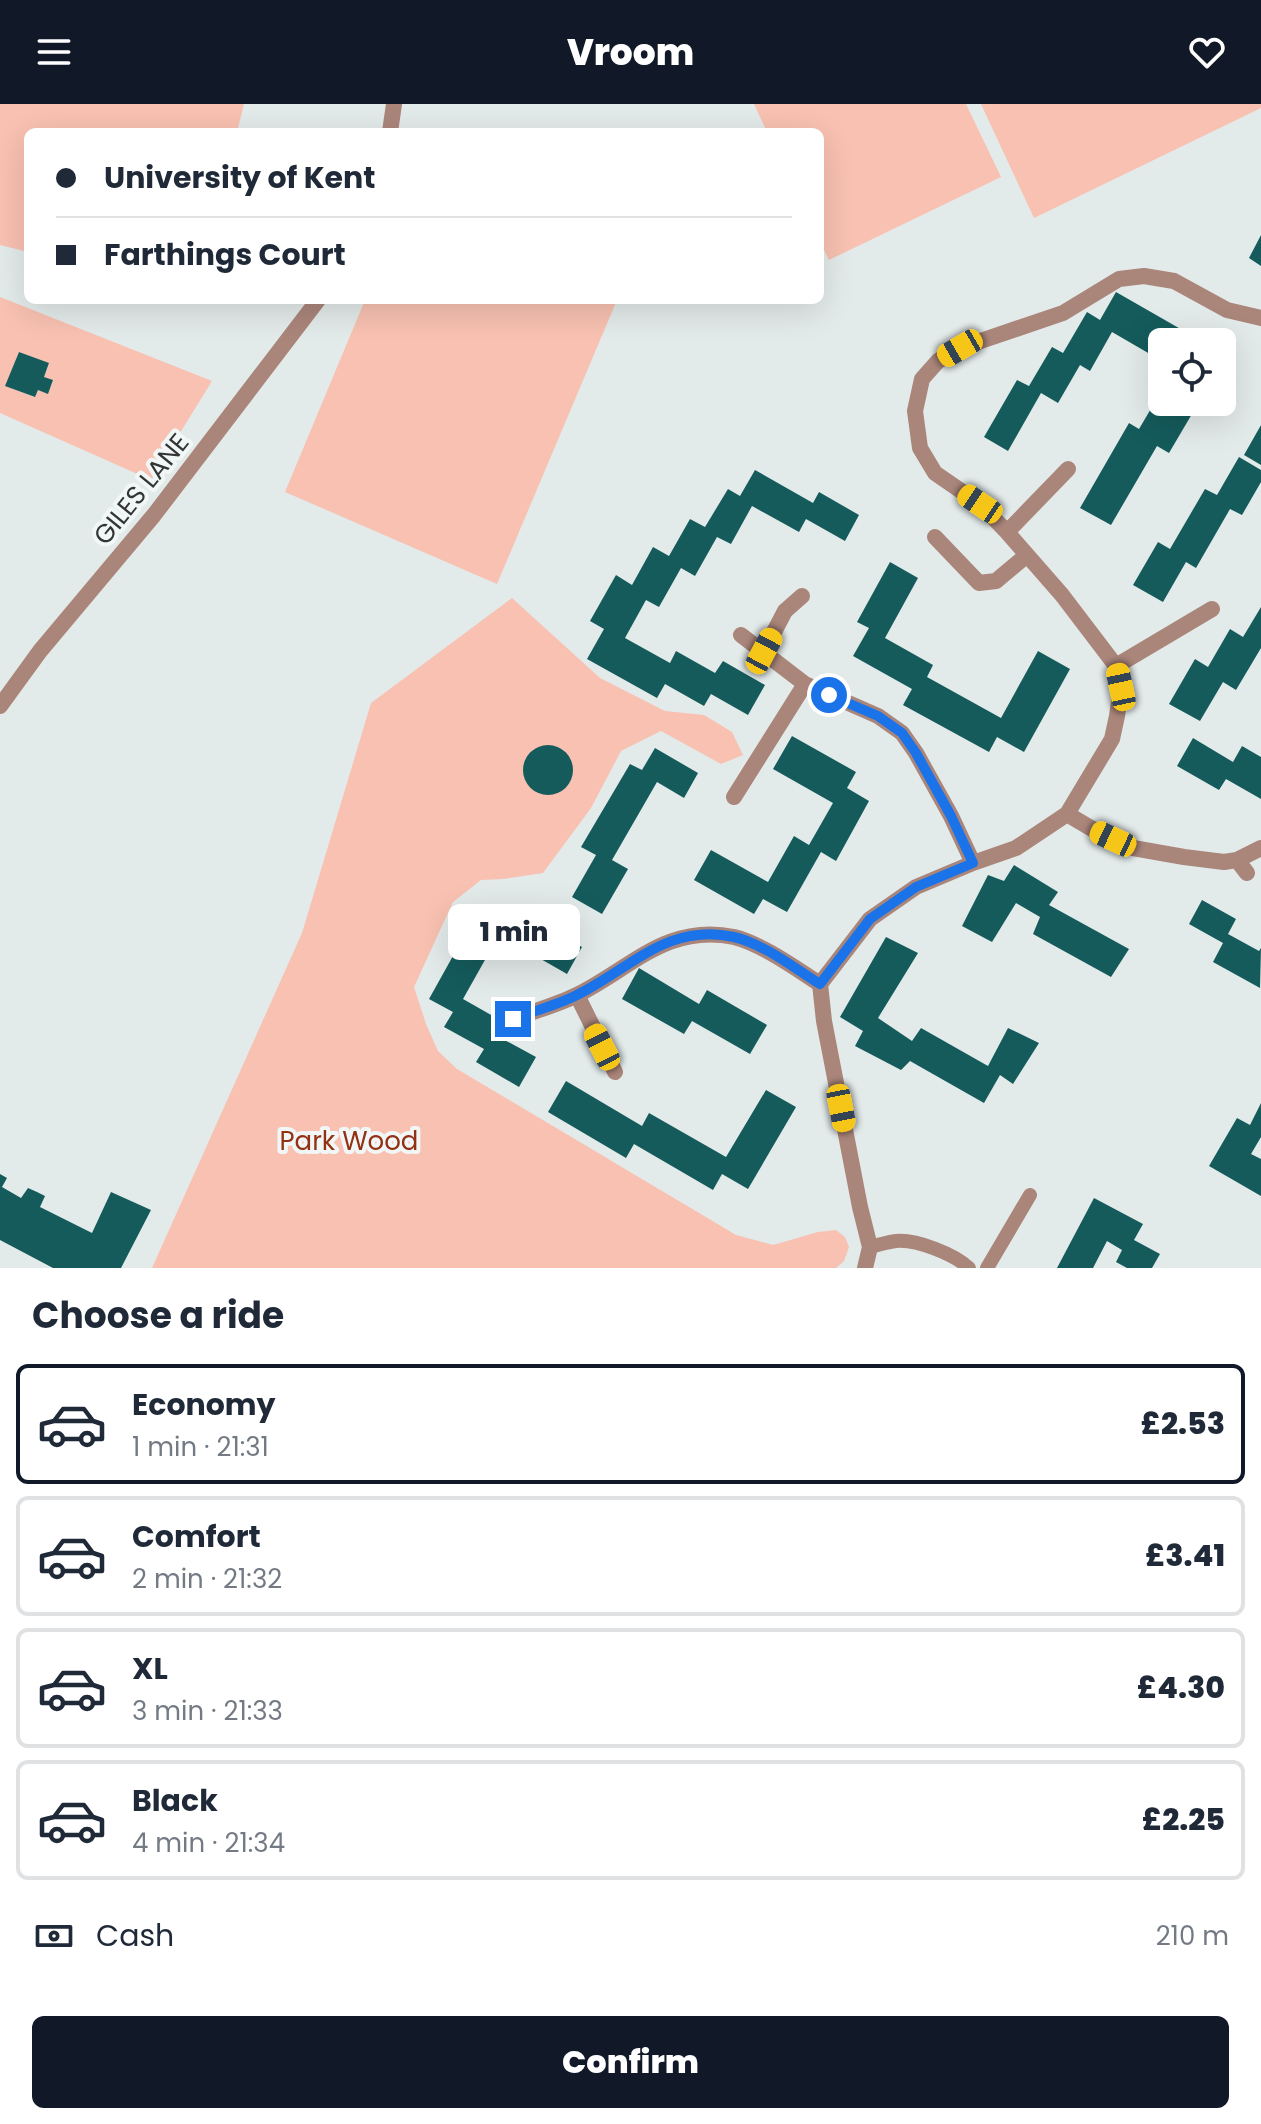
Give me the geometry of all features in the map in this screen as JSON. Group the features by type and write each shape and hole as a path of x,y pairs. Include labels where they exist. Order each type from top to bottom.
{"street":[{"path":"391,128 394,104"},
{"path":"865,1268 870,1247 824,1021 820,984 870,919 916,887 1016,848 1067,814 1112,739 1121,687 1116,666 1062,595 980,504 935,473 920,448 915,411 922,379 938,361 960,348 1063,313 1119,279 1144,276 1174,281 1227,310 1261,318"},
{"name":"GILES LANE","path":"1,700 154,515 315,304"},
{"path":"1007,532 1068,469"},
{"path":"935,537 979,583 996,581 1027,555"},
{"path":"764,651 785,611 802,596"},
{"path":"1116,666 1212,609"},
{"path":"741,635 805,684 878,716 902,733 951,816 973,863"},
{"path":"734,797 805,684"},
{"path":"1067,814 1133,848 1242,866 1261,848"},
{"path":"513,1019 577,995 644,953 672,940 701,934 735,937 766,951 820,984"},
{"path":"577,995 615,1072"}],"lane":[{"path":"987,1268 1030,1195"},
{"path":"870,1247 899,1240 934,1248 969,1268"}],"green space":[{"path":"0,104 244,104 238,128 24,128 24,251 0,245"},
{"path":"754,104 966,104 1001,177 829,260 824,250 824,128 765,128"},
{"path":"981,104 1261,104 1261,108 1034,218"},
{"path":"0,297 212,381 151,480 0,413","holes":["19,352 49,364 44,377 53,381 48,393 38,390 34,397 6,386"]},
{"path":"363,304 615,304 497,584 285,492"},
{"name":"Park Wood","path":"512,598 600,678 665,711 704,715 732,732 743,755 721,764 661,731 621,751 591,808 543,873 481,880 453,902 414,987 438,1051 457,1069 736,1235 773,1245 836,1230 845,1237 849,1247 844,1261 836,1268 152,1268 302,933 371,703"}],"building":[{"path":"1261,235 1261,266 1249,258"},
{"path":"1116,292 1179,328 1148,328 1148,353 1112,332 1090,371 1080,365 1058,403 1041,393 1008,451 984,437 1017,380 1029,386 1052,347 1063,353 1087,312 1100,320"},
{"path":"19,352 49,363 44,377 53,380 48,394 38,390 35,397 5,386"},
{"path":"1148,414 1191,416 1169,453 1157,446 1111,525 1080,508 1129,423 1139,429"},
{"path":"1261,425 1261,465 1244,455"},
{"path":"1239,457 1261,470 1261,482 1242,515 1230,509 1196,568 1186,562 1163,602 1133,585 1158,542 1170,549 1205,489 1217,495"},
{"path":"755,470 813,503 819,492 859,515 845,541 806,519 799,532 752,506 731,544 717,537 695,576 681,568 659,607 646,600 625,638 670,663 676,651 715,673 723,661 765,685 748,715 711,694 704,706 665,684 657,698 587,659 604,629 590,621 616,575 632,585 653,547 669,556 690,519 705,527 728,489 740,496"},
{"path":"890,562 918,578 885,638 933,665 927,677 1001,718 1038,651 1070,669 1024,752 997,737 989,752 903,705 912,689 853,656 869,628 857,622"},
{"path":"1261,607 1261,648 1236,690 1223,682 1200,721 1169,704 1195,659 1208,667 1230,629 1243,637"},
{"path":"792,736 856,772 847,788 869,801 836,861 821,852 787,912 763,899 754,914 694,880 711,850 768,882 794,836 809,845 833,803 773,769"},
{"path":"1193,738 1233,762 1242,746 1261,757 1261,799 1226,779 1219,790 1177,766"},
{"path":"548,745 566,752 573,770 566,788 548,795 530,788 523,770 530,752"},
{"path":"655,748 698,773 684,798 657,782 612,860 628,869 602,914 572,897 596,855 581,847 630,764 642,770"},
{"path":"1014,865 1058,892 1049,905 1129,949 1111,977 1033,934 1040,917 1016,903 992,942 962,926 988,875 1004,881"},
{"path":"1202,900 1236,919 1228,934 1259,951 1261,948 1260,988 1213,962 1223,943 1189,924"},
{"path":"505,904 582,947 567,974 499,935 463,999 507,1024 499,1037 536,1057 519,1087 476,1062 484,1049 444,1027 453,1012 429,999 473,920 491,930"},
{"path":"886,937 918,953 878,1018 912,1041 921,1028 988,1066 1008,1028 1039,1043 1013,1084 1000,1075 984,1103 910,1061 901,1070 855,1046 863,1031 840,1017"},
{"path":"639,968 699,1004 707,990 767,1025 750,1054 692,1021 684,1034 622,999"},
{"path":"566,1081 642,1126 649,1113 726,1157 766,1090 796,1107 748,1189 722,1174 713,1190 634,1144 626,1158 548,1112"},
{"path":"1261,1103 1261,1137 1251,1154 1261,1159 1261,1196 1209,1166 1237,1118 1250,1125"},
{"path":"0,1174 7,1178 2,1187 21,1198 28,1188 45,1196 40,1207 92,1233 111,1192 151,1210 121,1268 53,1268 0,1240"},
{"path":"1094,1198 1143,1224 1134,1240 1160,1254 1152,1268 1127,1268 1116,1262 1122,1250 1107,1241 1093,1268 1057,1268"}],"route":[{"path":"513,1019 577,995 644,953 672,940 701,934 735,937 766,951 820,984 870,919 916,887 973,863 951,816 902,733 878,716 829,695"}]}
